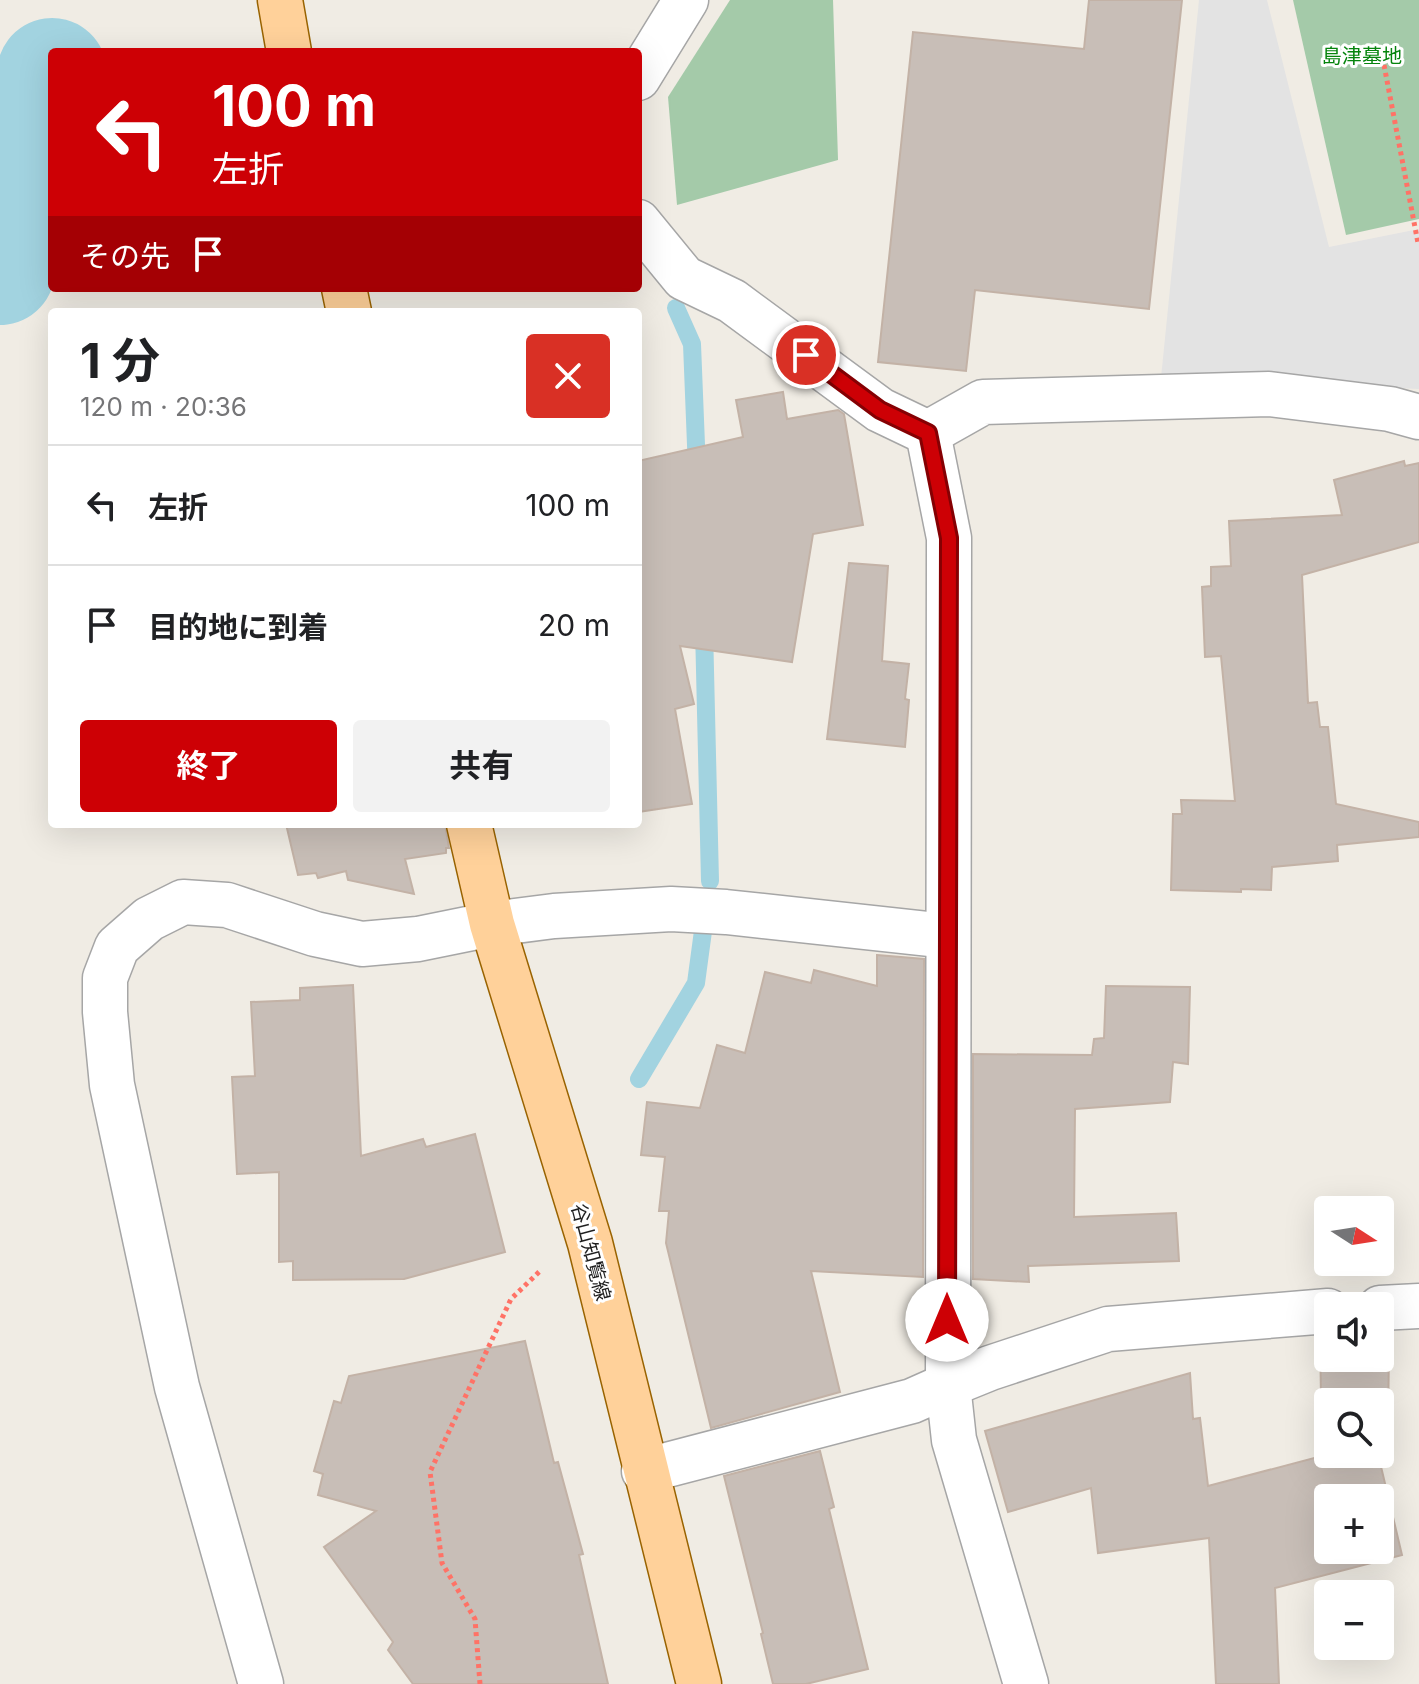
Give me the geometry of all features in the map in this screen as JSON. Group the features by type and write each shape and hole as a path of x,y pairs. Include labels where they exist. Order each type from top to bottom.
{"main road":[{"path":"280,0 288,48"},
{"name":"谷山知覧線","path":"470,828 492,924 590,1243 699,1684"}],"street":[{"path":"642,72 686,0"},
{"path":"642,227 684,278 732,301 880,410 928,433"},
{"path":"928,433 983,402 1269,394 1390,409 1419,417"},
{"path":"928,433 949,538 948,1385 954,1440 1026,1684"},
{"path":"261,1684 177,1387 112,1085 105,978 117,947 149,919 183,902 227,905 315,934 362,944 418,939 492,924 554,916 671,909 947,936"},
{"path":"1394,1307 1419,1306"},
{"path":"644,1471 912,1401 990,1368 1108,1329 1314,1312"}],"path":[{"path":"1384,65 1418,243"},
{"path":"480,1684 475,1619 442,1563 430,1472 511,1299 535,1274 590,1243"}],"green space":[{"path":"730,0 833,0 838,160 677,205 668,97"},
{"name":"島津墓地","path":"1293,0 1419,0 1419,219 1346,235"}],"shaded area":[{"path":"1199,0 1267,0 1329,247 1419,229 1419,389 1161,378"}],"building":[{"path":"1089,0 1182,0 1149,309 975,290 966,371 878,362 913,32 1084,49"},
{"path":"783,392 787,419 838,410 844,414 863,525 813,534 792,662 680,646 694,704 675,709 692,804 642,811 642,460 743,437 736,400"},
{"path":"1404,461 1405,466 1419,463 1419,542 1302,575 1308,703 1317,702 1320,727 1328,727 1336,804 1419,822 1419,837 1337,845 1338,861 1272,867 1271,890 1171,890 1173,814 1182,814 1181,800 1235,801 1221,656 1205,657 1202,587 1211,586 1211,567 1231,566 1229,521 1342,515 1334,480"},
{"path":"849,563 888,566 882,661 909,664 905,747 827,739"},
{"path":"287,828 446,828 449,848 446,848 446,853 405,859 414,894 348,880 346,871 318,878 316,873 298,875"},
{"path":"877,955 924,959 923,1277 811,1271 840,1392 711,1428 666,1243 669,1211 659,1211 665,1157 641,1155 647,1102 700,1108 717,1045 745,1053 765,972 811,983 814,970 877,986"},
{"path":"353,985 361,1156 423,1139 426,1147 475,1134 505,1252 404,1279 293,1280 293,1261 279,1262 279,1172 237,1174 232,1077 255,1076 251,1002 300,1000 300,988"},
{"path":"1106,986 1190,987 1188,1064 1173,1062 1170,1102 1075,1109 1074,1217 1176,1213 1179,1261 1028,1266 1029,1282 973,1279 973,1054 1092,1055 1094,1039 1104,1038"},
{"path":"525,1341 554,1463 558,1462 583,1554 579,1555 608,1684 413,1684 388,1650 393,1642 324,1547 376,1511 318,1495 323,1474 314,1471 334,1401 341,1403 349,1376"},
{"path":"1321,1372 1389,1372 1388,1388 1321,1388"},
{"path":"1190,1373 1193,1419 1200,1418 1208,1486 1314,1458 1314,1468 1381,1468 1385,1484 1314,1484 1314,1564 1367,1564 1275,1588 1279,1684 1216,1684 1209,1538 1098,1553 1091,1488 1008,1512 985,1431"},
{"path":"820,1451 834,1507 829,1509 868,1669 806,1684 773,1684 724,1476"},
{"path":"1394,1521 1402,1555 1394,1557"}],"waterway":[{"path":"0,270 48,88"},
{"path":"676,308 692,344 697,470"},
{"path":"704,628 710,881"},
{"path":"639,1079 696,983 703,931"}],"route":[{"path":"806,355 880,410 928,433 949,538 947,1320"}]}
